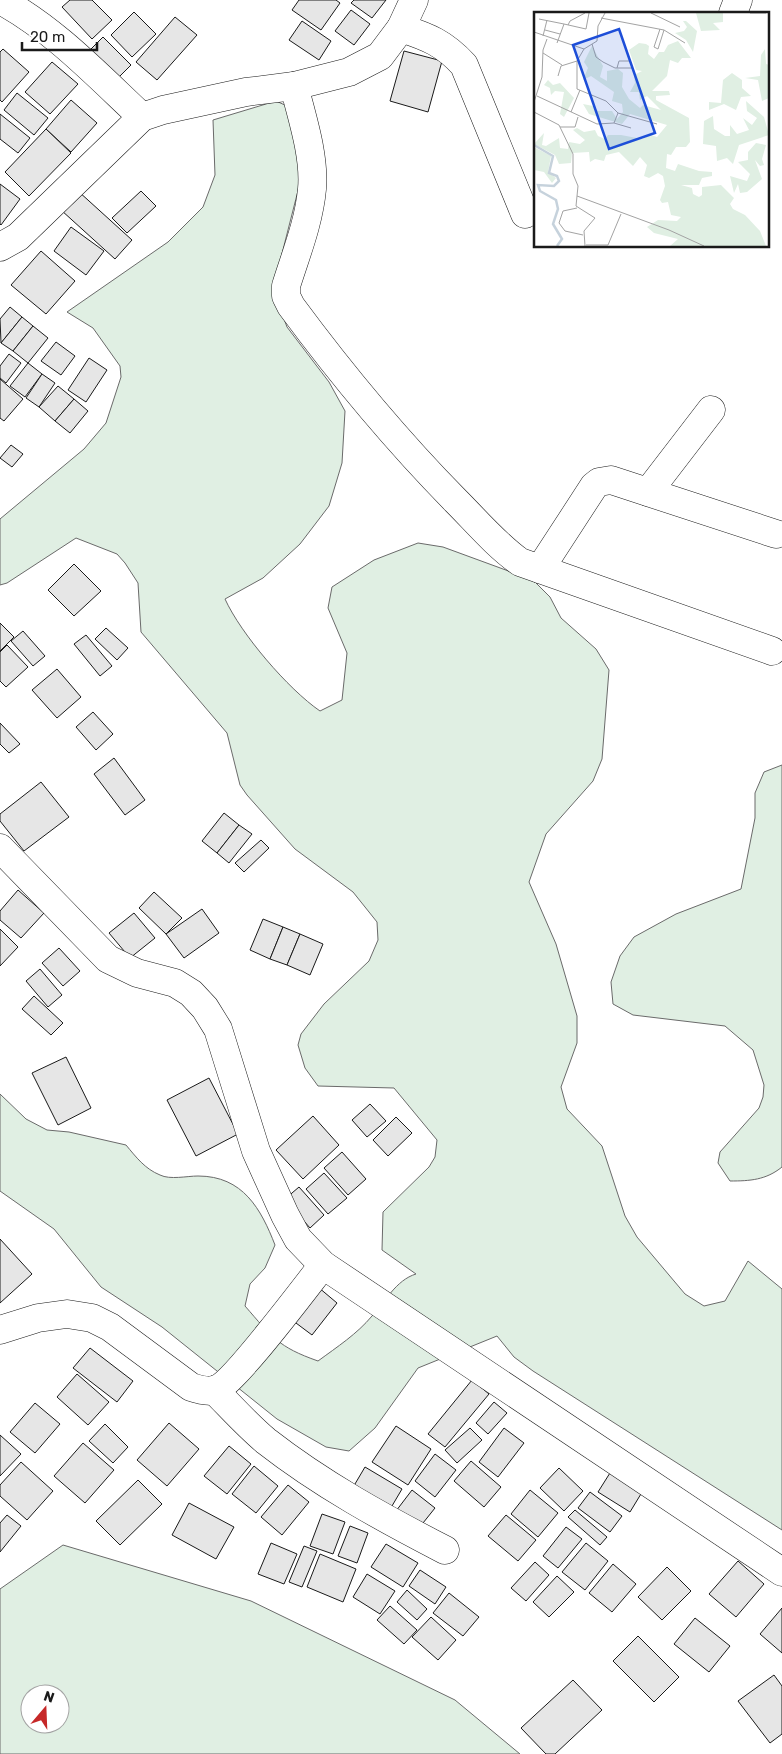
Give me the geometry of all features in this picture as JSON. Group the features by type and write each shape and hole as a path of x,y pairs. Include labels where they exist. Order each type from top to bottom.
{"street":[{"path":"0,0 28,15 79,57 142,117"},
{"path":"0,247 18,237 142,117 163,110 237,94 294,86 349,72 380,56 401,28 414,0"},
{"path":"734,12 738,0"},
{"path":"401,28 440,43 448,48 464,65 525,214"},
{"path":"294,86 308,144 312,188 306,221 286,286 286,296 291,306 363,400 428,473 504,551 520,562 772,651"},
{"path":"648,492 711,410"},
{"path":"540,569 599,482 611,480 776,534"},
{"path":"0,848 108,959 137,973 175,983 191,993 205,1008 220,1037 256,1151 285,1215 298,1238 323,1265 782,1572"},
{"path":"0,1330 38,1318 67,1314 92,1318 110,1327 191,1387 214,1390 224,1385 257,1348 323,1265"},
{"path":"214,1390 265,1439 312,1474 394,1523 445,1550"}],"green space":[{"path":"276,101 287,106 303,171 273,289 287,327 329,382 345,411 342,463 329,506 300,544 263,578 225,599 242,628 266,660 294,689 320,711 342,700 347,653 328,608 332,587 374,560 418,543 443,547 533,580 550,597 561,618 596,649 609,670 602,759 593,781 546,834 529,882 556,944 577,1016 577,1043 561,1087 567,1109 602,1146 625,1216 637,1237 685,1294 704,1306 725,1301 748,1261 782,1289 782,1530 533,1371 514,1357 497,1336 418,1368 375,1428 349,1451 326,1447 277,1419 162,1327 101,1287 54,1229 0,1191 0,1094 26,1119 47,1130 69,1132 126,1145 145,1166 160,1175 174,1178 214,1177 227,1182 238,1188 256,1207 275,1245 265,1268 250,1284 245,1306 262,1326 284,1346 318,1361 360,1329 397,1286 416,1274 382,1250 383,1212 429,1167 435,1157 437,1140 394,1088 318,1086 305,1068 298,1045 301,1034 324,1004 369,961 378,940 377,922 353,892 295,849 247,795 240,785 227,733 141,632 138,583 117,554 76,538 7,583 0,585 0,519 84,449 106,423 121,377 120,366 93,328 67,312 168,242 203,207 215,175 213,120"},
{"path":"782,765 782,1167 770,1175 758,1179 730,1181 718,1163 720,1152 759,1108 763,1097 764,1085 753,1050 725,1026 633,1015 613,1004 611,982 620,956 634,937 676,914 741,889 755,818 755,793 764,772"},
{"path":"63,1545 251,1601 455,1700 520,1754 0,1754 0,1589"}],"building":[{"path":"70,0 92,0 112,20 92,39 62,7"},
{"path":"299,0 336,0 340,3 321,30 292,10"},
{"path":"354,0 386,0 372,18 351,3"},
{"path":"351,10 370,24 354,45 335,31"},
{"path":"134,12 156,34 132,57 111,35"},
{"path":"175,17 197,35 157,80 136,62"},
{"path":"302,21 331,41 319,60 289,40"},
{"path":"103,37 131,65 112,84 84,56"},
{"path":"3,49 29,72 2,102 0,100 0,52"},
{"path":"404,51 442,61 428,112 390,101"},
{"path":"52,62 78,84 50,114 25,92"},
{"path":"17,93 48,118 34,135 4,110"},
{"path":"71,100 97,123 71,152 46,129"},
{"path":"0,114 30,138 18,153 0,139"},
{"path":"46,129 71,153 29,196 5,172"},
{"path":"0,184 20,199 1,225 0,224"},
{"path":"78,191 132,240 115,259 61,210"},
{"path":"141,191 156,206 127,233 112,218"},
{"path":"71,227 104,251 86,275 54,251"},
{"path":"41,251 75,281 46,314 11,285"},
{"path":"10,307 22,317 1,343 0,319"},
{"path":"22,317 33,326 13,351 1,343"},
{"path":"33,326 48,338 28,363 13,351"},
{"path":"56,342 75,356 61,375 41,361"},
{"path":"9,354 21,363 6,383 0,378 0,366"},
{"path":"89,358 107,370 86,402 68,390"},
{"path":"28,363 42,374 25,397 10,386"},
{"path":"42,374 55,383 39,407 26,398"},
{"path":"0,379 23,399 4,421 0,418"},
{"path":"58,386 74,399 55,421 39,407"},
{"path":"74,399 88,411 70,433 55,421"},
{"path":"11,445 23,454 12,467 0,458"},
{"path":"74,564 101,591 74,616 48,590"},
{"path":"0,623 14,637 0,651"},
{"path":"106,628 128,648 117,660 95,639"},
{"path":"23,631 45,656 33,666 11,641"},
{"path":"86,635 112,666 100,676 74,644"},
{"path":"7,645 28,667 6,687 0,681 0,652"},
{"path":"57,669 81,697 57,718 32,690"},
{"path":"93,712 113,734 96,750 76,727"},
{"path":"0,723 20,744 9,753 0,744"},
{"path":"114,758 145,800 125,815 94,774"},
{"path":"41,782 69,817 24,851 0,821 0,814"},
{"path":"224,813 239,825 217,853 202,841"},
{"path":"239,825 252,834 229,863 217,853"},
{"path":"261,840 269,848 244,872 235,863"},
{"path":"18,890 44,913 21,938 0,920 0,911"},
{"path":"154,892 182,918 166,934 139,908"},
{"path":"202,909 219,933 184,958 166,934"},
{"path":"134,913 155,938 130,958 109,933"},
{"path":"263,919 283,927 270,959 250,950"},
{"path":"283,927 300,934 287,965 270,959"},
{"path":"0,929 18,947 0,966"},
{"path":"300,934 323,944 310,975 287,965"},
{"path":"59,948 80,971 63,986 42,963"},
{"path":"40,969 62,995 48,1007 26,981"},
{"path":"34,996 63,1023 51,1035 22,1009"},
{"path":"66,1057 91,1108 58,1125 32,1073"},
{"path":"209,1078 238,1134 196,1156 167,1100"},
{"path":"370,1104 386,1121 367,1137 352,1120"},
{"path":"313,1116 339,1145 303,1179 276,1150"},
{"path":"396,1117 412,1133 388,1156 373,1140"},
{"path":"342,1152 366,1179 348,1195 324,1168"},
{"path":"324,1173 347,1198 328,1214 306,1189"},
{"path":"299,1187 324,1215 310,1228 285,1199"},
{"path":"0,1239 32,1274 0,1303"},
{"path":"318,1287 337,1303 312,1335 292,1320"},
{"path":"90,1348 133,1381 117,1402 73,1368"},
{"path":"77,1374 109,1402 88,1425 57,1397"},
{"path":"472,1380 489,1394 445,1447 428,1434"},
{"path":"494,1402 507,1413 488,1434 476,1423"},
{"path":"35,1403 60,1424 35,1453 10,1432"},
{"path":"169,1423 199,1449 167,1486 137,1460"},
{"path":"105,1424 128,1447 113,1463 89,1441"},
{"path":"396,1426 431,1449 408,1485 372,1462"},
{"path":"470,1428 482,1440 457,1463 445,1450"},
{"path":"504,1428 524,1443 498,1477 479,1462"},
{"path":"0,1435 21,1454 0,1476"},
{"path":"83,1443 114,1470 85,1503 54,1476"},
{"path":"229,1446 251,1464 227,1494 204,1476"},
{"path":"435,1454 456,1470 435,1497 415,1481"},
{"path":"471,1461 501,1487 484,1507 454,1481"},
{"path":"21,1462 53,1491 27,1520 0,1496 0,1485"},
{"path":"615,1465 647,1484 630,1512 598,1492"},
{"path":"254,1466 278,1486 256,1513 232,1494"},
{"path":"365,1467 402,1489 389,1511 352,1489"},
{"path":"559,1468 583,1491 564,1511 540,1488"},
{"path":"138,1480 162,1504 120,1545 96,1521"},
{"path":"288,1485 309,1502 282,1535 261,1517"},
{"path":"412,1490 435,1508 419,1528 396,1511"},
{"path":"530,1490 558,1513 538,1537 511,1514"},
{"path":"590,1492 622,1516 610,1532 578,1508"},
{"path":"189,1503 234,1527 216,1559 172,1535"},
{"path":"575,1510 607,1537 600,1545 568,1517"},
{"path":"322,1514 345,1522 333,1554 310,1546"},
{"path":"7,1515 21,1526 0,1552 0,1523"},
{"path":"506,1515 536,1540 518,1561 488,1536"},
{"path":"350,1526 368,1533 357,1563 338,1556"},
{"path":"566,1527 582,1539 558,1568 543,1556"},
{"path":"271,1543 297,1554 284,1584 258,1574"},
{"path":"586,1543 608,1561 585,1590 562,1572"},
{"path":"386,1544 418,1563 403,1587 371,1567"},
{"path":"304,1546 317,1551 302,1587 289,1582"},
{"path":"320,1554 356,1569 343,1602 307,1587"},
{"path":"738,1561 764,1584 736,1617 709,1594"},
{"path":"535,1562 549,1575 526,1601 511,1588"},
{"path":"613,1564 636,1584 612,1612 589,1593"},
{"path":"667,1567 691,1591 662,1620 638,1597"},
{"path":"420,1570 446,1587 435,1604 409,1586"},
{"path":"367,1574 395,1591 380,1614 353,1597"},
{"path":"557,1576 574,1592 549,1617 533,1602"},
{"path":"407,1590 427,1609 417,1620 397,1602"},
{"path":"449,1593 479,1617 463,1636 433,1613"},
{"path":"390,1606 417,1630 404,1644 377,1620"},
{"path":"782,1608 782,1653 760,1634"},
{"path":"431,1617 456,1640 438,1660 412,1637"},
{"path":"695,1618 730,1646 709,1672 674,1644"},
{"path":"638,1636 679,1677 654,1702 613,1661"},
{"path":"774,1675 782,1686 782,1734 770,1743 738,1701"},
{"path":"573,1680 602,1710 555,1754 546,1754 521,1728"}]}
